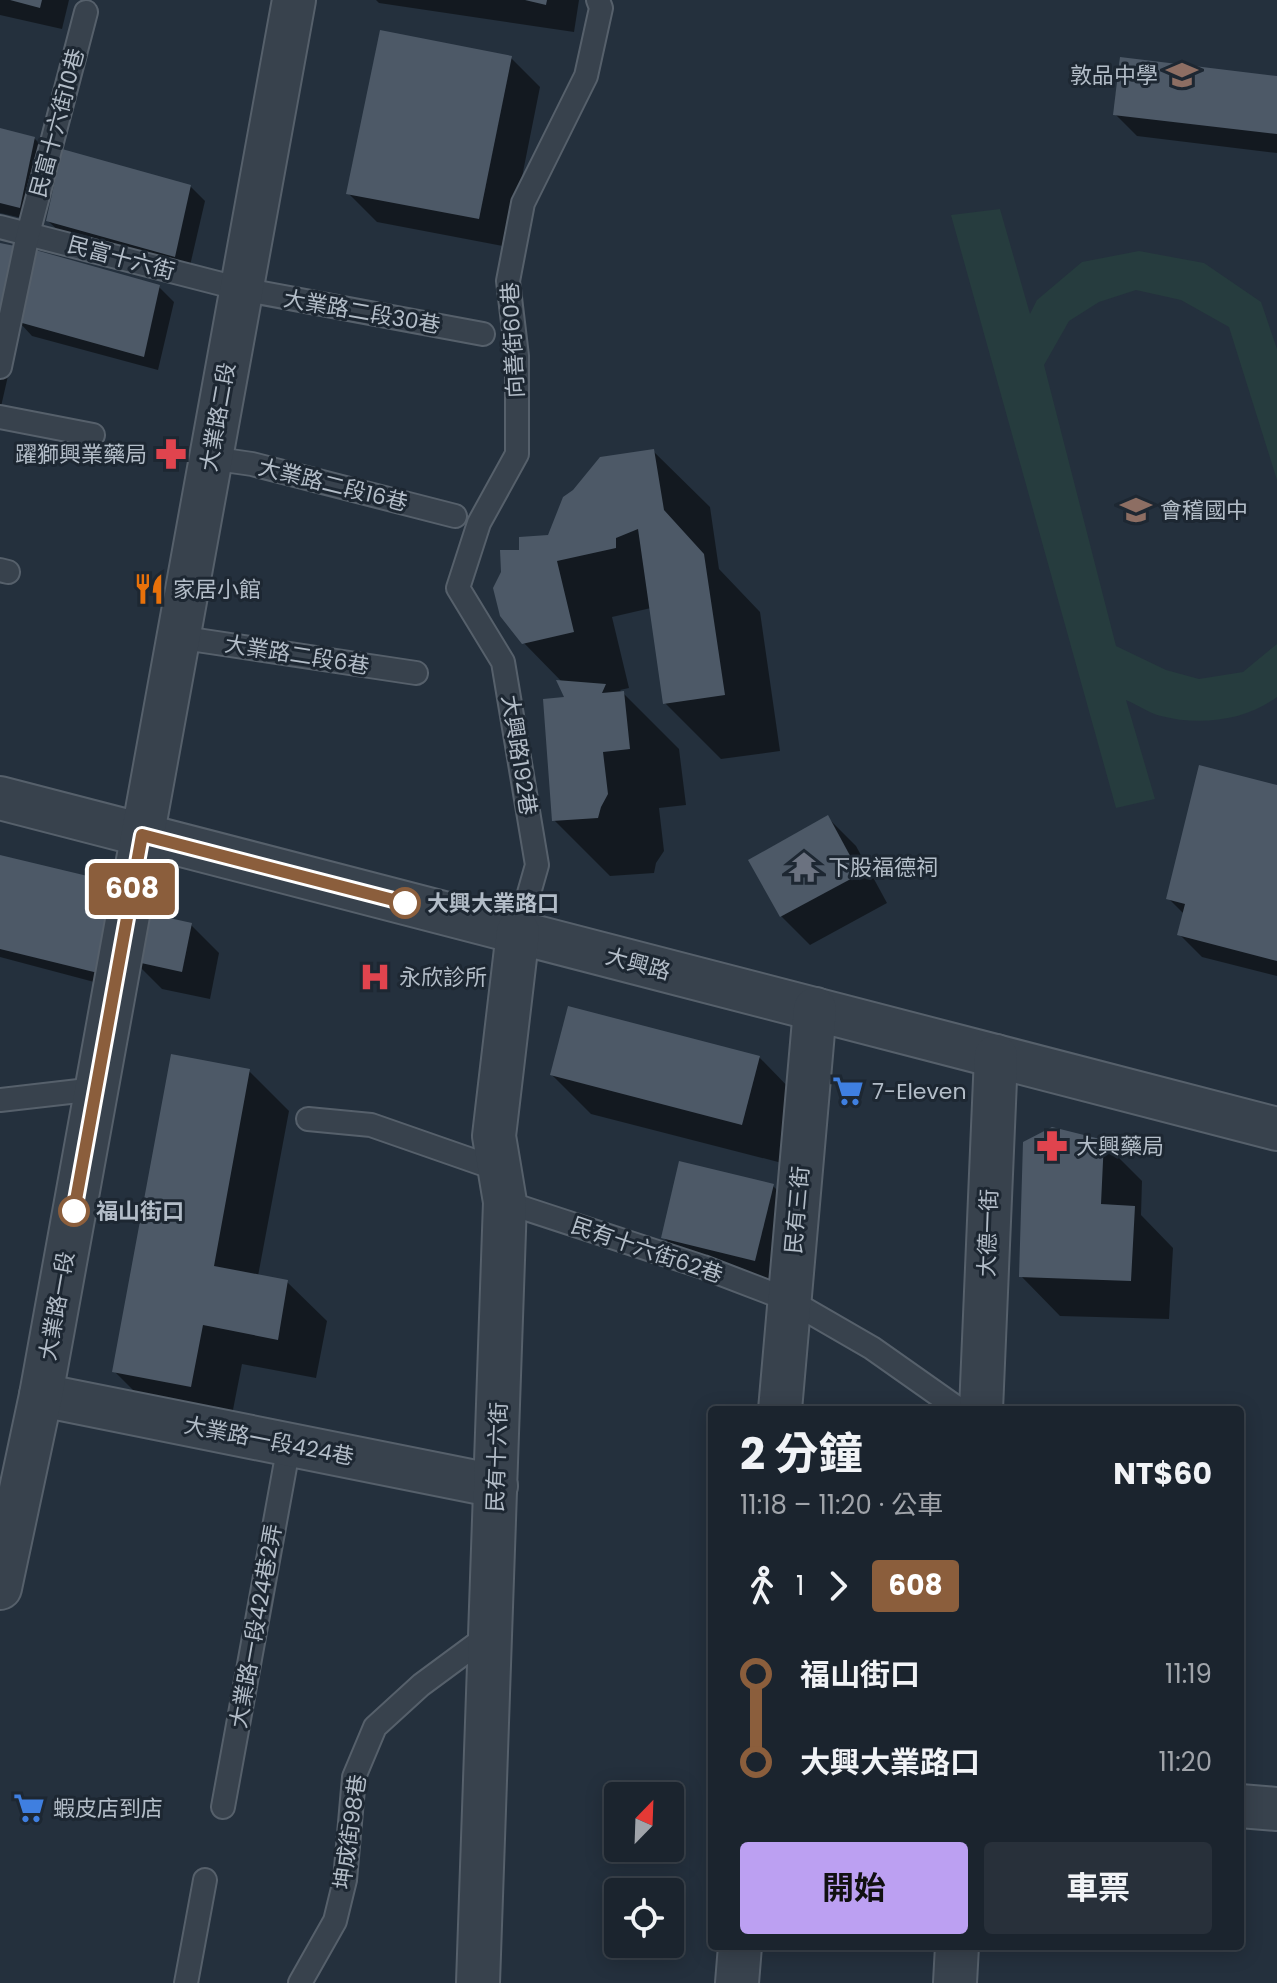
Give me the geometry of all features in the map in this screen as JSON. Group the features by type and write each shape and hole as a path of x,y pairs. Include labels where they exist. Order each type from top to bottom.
{"street":[{"name":"大業路二段","path":"142,835 294,0"},
{"name":"大興路","path":"0,798 1277,1129"},
{"name":"大業路一段","path":"0,1588 41,1395 142,835"},
{"name":"民有十六街","path":"478,1983 496,1486 502,1186 494,1136 518,932"},
{"name":"民有三街","path":"780,1406 815,1009"},
{"name":"大德一街","path":"981,1406 996,1056"},
{"name":"大業路一段424巷","path":"41,1395 496,1486"},
{"path":"1244,1806 1277,1809"},
{"path":"737,1983 740,1950"},
{"path":"955,1983 957,1950"}],"lane":[{"name":"向善街60巷","path":"458,588 479,523 517,454 517,356 508,281 523,203 586,76 601,8 598,0"},
{"name":"民富十六街10巷","path":"0,367 28,234 86,12"},
{"name":"民富十六街","path":"0,227 241,289"},
{"name":"大業路二段30巷","path":"241,289 483,334"},
{"path":"0,417 93,435"},
{"name":"大業路二段16巷","path":"210,458 252,464 455,516"},
{"name":"大興路192巷","path":"458,588 503,662 508,689 537,865 518,932"},
{"name":"大業路二段6巷","path":"177,637 416,673"},
{"path":"0,1100 96,1089"},
{"name":"民有十六街62巷","path":"308,1119 371,1125 502,1186 789,1300 872,1348 954,1406"},
{"name":"大業路一段424巷2弄","path":"223,1807 289,1445"},
{"name":"坤成街98巷","path":"300,1983 335,1921 345,1880 354,1777 375,1727 421,1685 491,1634"},
{"path":"186,1983 205,1880"}],"green space":[{"path":"1000,209 1030,314 1037,300 1082,262 1139,251 1204,263 1261,302 1277,349 1277,480 1229,327 1181,300 1136,290 1099,302 1069,321 1044,365 1116,646 1166,670 1199,679 1243,672 1277,644 1277,697 1251,712 1221,719 1191,721 1157,715 1126,700 1155,799 1116,808 951,215"}],"building":[{"path":"10,0 42,0 40,8"},
{"path":"525,0 547,0 546,5"},
{"path":"380,30 512,56 479,219 346,194"},
{"path":"1120,57 1277,76 1277,134 1113,115"},
{"path":"0,128 35,137 20,208 0,203"},
{"path":"62,149 191,185 175,257 46,221"},
{"path":"0,243 20,247 0,318"},
{"path":"32,249 160,285 144,357 15,321"},
{"path":"654,449 664,510 704,554 725,695 663,704 638,529 616,538 616,548 557,561 574,632 522,644 500,616 493,588 501,572 500,550 519,550 519,537 548,535 563,497 573,490 600,457"},
{"path":"556,680 606,684 602,693 624,691 630,749 603,752 608,794 598,818 552,821 543,699 564,697"},
{"path":"1199,765 1277,785 1277,961 1177,935 1185,904 1166,899"},
{"name":"下股福德祠","path":"828,815 860,874 780,917 748,860"},
{"path":"0,855 121,884 98,973 0,949"},
{"path":"142,912 192,923 182,972 132,961"},
{"path":"568,1006 760,1056 742,1125 550,1075"},
{"path":"171,1054 250,1069 214,1266 288,1280 278,1340 203,1325 191,1387 112,1372"},
{"path":"1052,1127 1104,1140 1101,1204 1135,1206 1131,1281 1019,1277 1023,1142"},
{"path":"679,1161 774,1184 755,1261 661,1238"}],"bus line":[{"name":"608","path":"74,1211 142,835 405,903"}],"place":[{"name":"敦品中學","path":"1182,75"},
{"name":"躍獅興業藥局","path":"171,454"},
{"name":"會稽國中","path":"1136,510"},
{"name":"家居小館","path":"149,589"},
{"name":"下股福德祠","path":"804,867"},
{"name":"大興大業路口","path":"405,903"},
{"name":"永欣診所","path":"375,977"},
{"name":"7-Eleven","path":"848,1091"},
{"name":"大興藥局","path":"1052,1146"},
{"name":"福山街口","path":"74,1211"},
{"name":"蝦皮店到店","path":"29,1808"}]}
